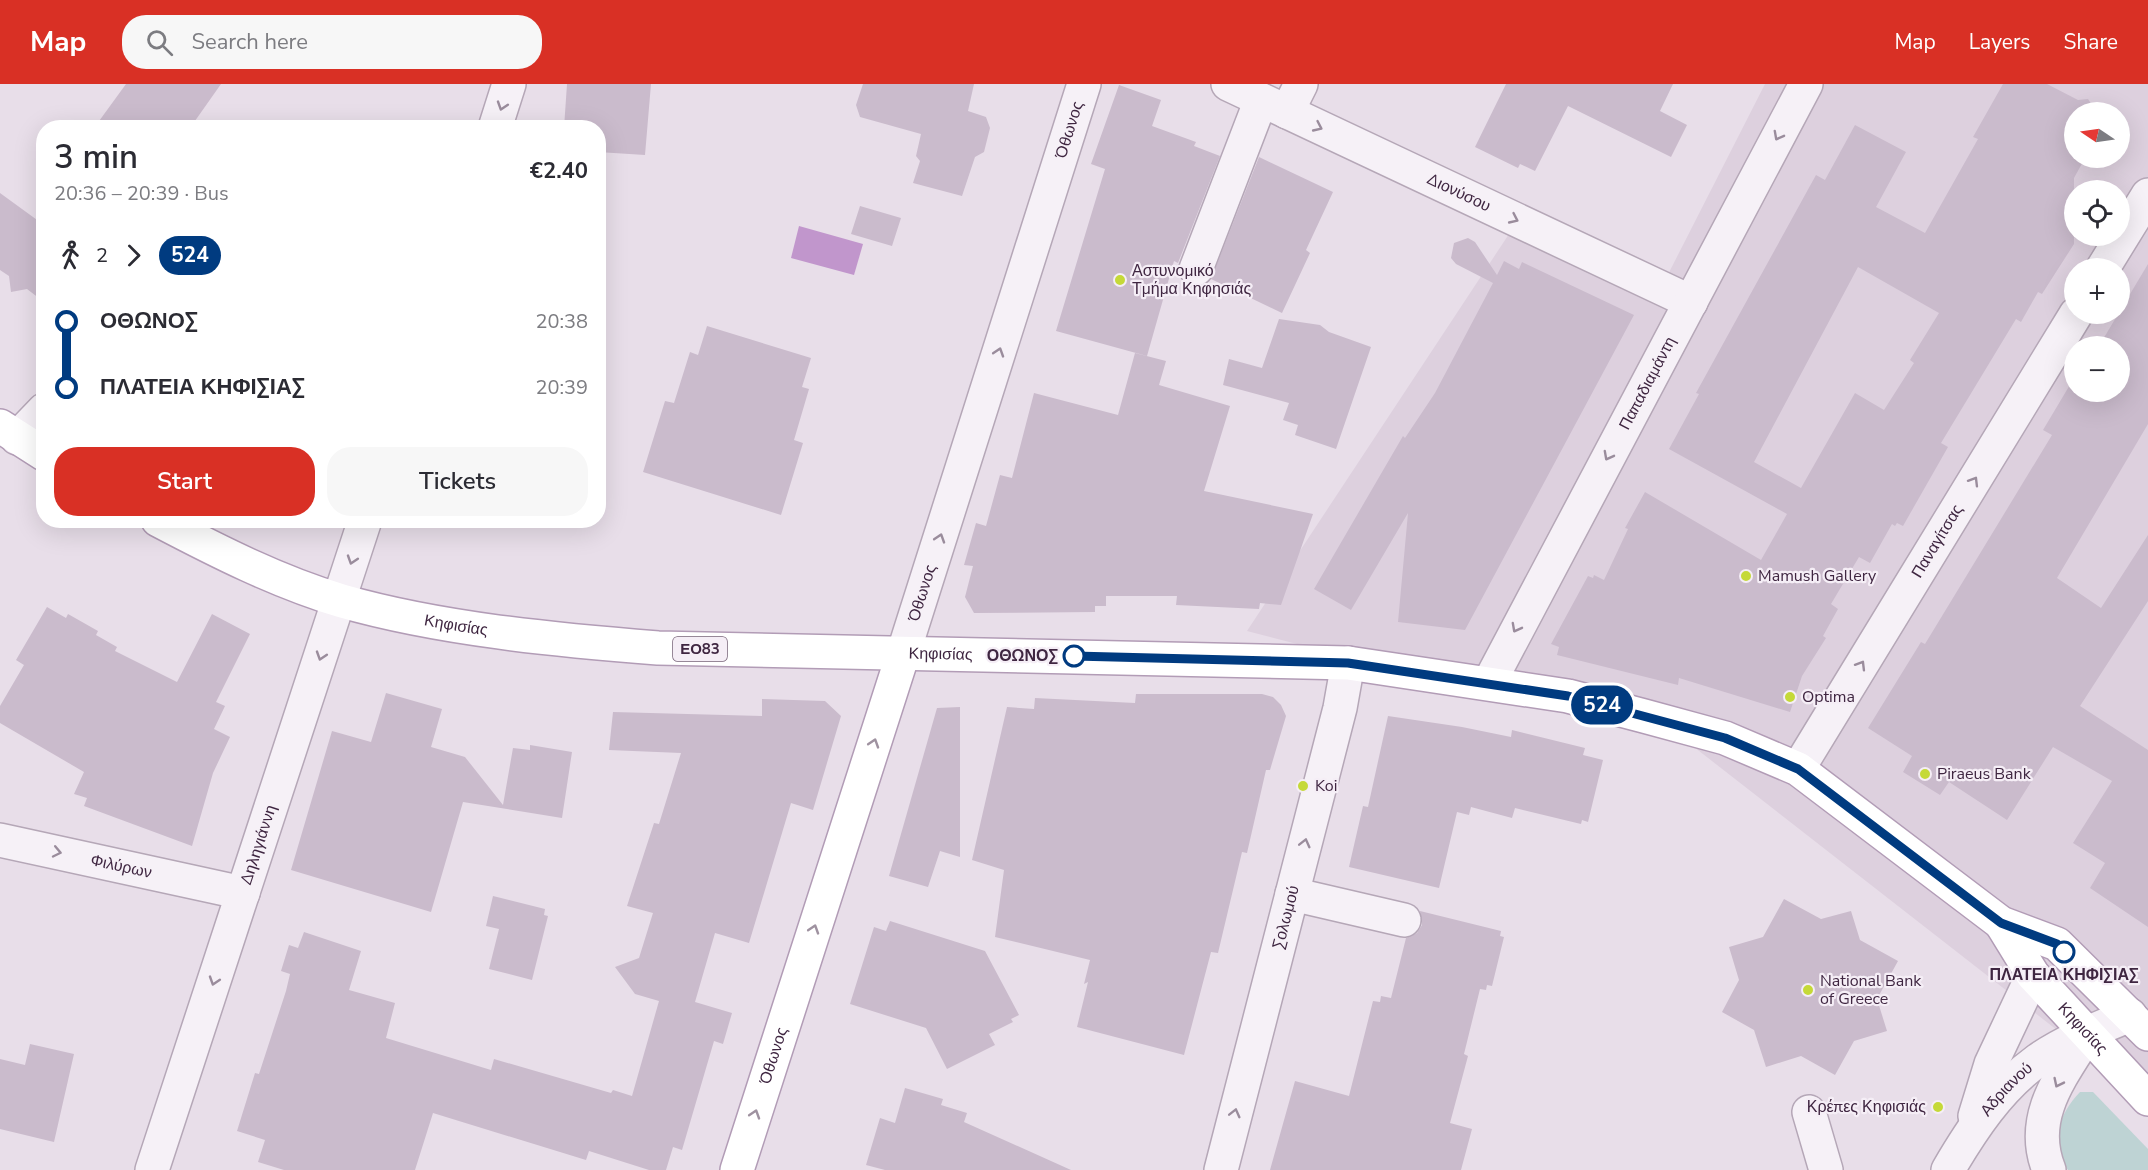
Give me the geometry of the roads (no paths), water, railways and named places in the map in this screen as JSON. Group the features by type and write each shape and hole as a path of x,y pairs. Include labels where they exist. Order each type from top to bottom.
{"main road":[{"name":"Κηφισίας","path":"175,528 285,581 339,600 372,609 499,632 579,642 658,648 1348,663 1568,696 1679,725 1761,751 1798,769 2001,923 2057,944 2139,1025"},
{"name":"Όθωνος","path":"737,1170 903,654"},
{"name":"Κηφισίας","path":"2001,923 2033,975 2148,1099"}],"street":[{"path":"498,120 509,84"},
{"name":"Όθωνος","path":"903,654 1084,84"},
{"name":"Διονύσου","path":"1228,84 1283,99 1691,302"},
{"name":"Παπαδιαμάντη","path":"1489,683 1806,84"},
{"path":"1196,269 1283,99"},
{"path":"2109,258 2148,195"},
{"name":"Παναγίτσας","path":"1798,769 2070,324"},
{"path":"20,439 36,420"},
{"name":"Δηληγιάννη","path":"152,1170 362,528"},
{"name":"Σολωμού","path":"1221,1170 1340,708 1348,663"},
{"name":"Φιλύρων","path":"0,840 243,893"},
{"path":"1292,894 1404,920"},
{"path":"1971,1130 1991,1064 2033,975"},
{"name":"Αδριανού","path":"1948,1170 1971,1130 2004,1090 2039,1060 2088,1033 2139,1025"},
{"path":"2049,1170 2041,1151 2044,1111 2061,1077 2088,1033"},
{"path":"1809,1112 1826,1170"}],"place":[{"name":"Αστυνομικό Τμήμα Κηφησιάς","path":"1120,280"},
{"name":"Mamush Gallery","path":"1746,576"},
{"name":"ΟΘΩΝΟΣ","path":"1074,656"},
{"name":"Optima","path":"1790,697"},
{"name":"Piraeus Bank","path":"1925,774"},
{"name":"Koi","path":"1303,786"},
{"name":"ΠΛΑΤΕΙΑ ΚΗΦΙΣΙΑΣ","path":"2064,952"},
{"name":"National Bank of Greece","path":"1808,990"},
{"name":"Κρέπες Κηφισιάς","path":"1938,1107"}]}
